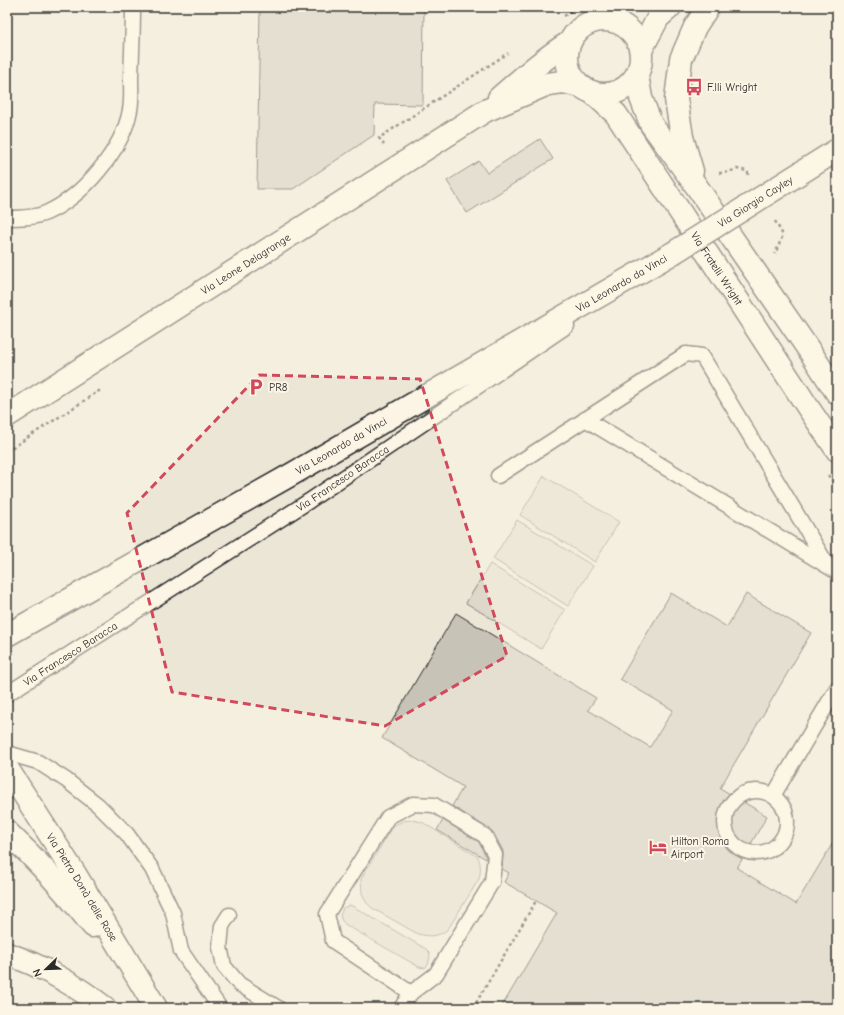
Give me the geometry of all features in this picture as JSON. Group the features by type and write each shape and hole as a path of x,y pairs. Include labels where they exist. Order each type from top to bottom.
{"street":[{"path":"603,19 616,21 628,27 636,38 641,50 641,63 636,75 629,85 618,92 604,94 586,89 573,77 568,66 567,54 570,42 575,33 583,26 593,21 603,19 625,7"},
{"path":"641,50 658,18 670,7"},
{"path":"697,187 682,138 676,98 681,59 695,26 708,7"},
{"name":"Via Leone Delagrange","path":"485,111 535,66 553,52 570,42"},
{"path":"636,75 641,98 651,124 697,187 837,393"},
{"name":"Via Leone Delagrange","path":"7,416 485,111 548,84 563,82 586,89"},
{"name":"Via Fratelli Wright","path":"586,89 616,114 837,450"},
{"name":"Via Giorgio Cayley","path":"673,253 837,150"},
{"name":"Via Leonardo da Vinci","path":"7,634 294,473 673,253"},
{"path":"783,370 811,353"},
{"name":"Via Pietro Donà delle Rose","path":"7,768 75,874 155,1008"},
{"path":"7,832 50,876 91,923 155,1008"},
{"path":"7,954 45,970 105,1008"}],"lane":[{"path":"7,218 21,218 45,213 63,203 82,189 98,173 110,155 124,129 130,110 133,7"},
{"name":"Via Francesco Baracca","path":"7,694 309,501 673,253"},
{"path":"498,476 686,354 702,356 832,569"},
{"path":"585,419 832,569"},
{"path":"773,796 837,688"},
{"path":"7,753 38,762 66,780 98,805 127,834 152,869 172,913 181,951 220,1008"},
{"path":"752,791 763,791 773,796 781,803 786,812 786,832 781,841 774,848 765,852 746,852 737,847 730,839 726,830 725,820 727,809 733,800 742,794 752,791"},
{"path":"401,1008 411,993 436,974 492,882 495,855 485,836 434,805 413,804 388,817 327,914 333,941 411,993"},
{"path":"7,841 50,876"},
{"path":"229,915 222,926 220,947 224,966 239,984 278,1008"}],"path":[{"path":"560,19 578,7"},
{"path":"396,167 379,138 508,53"},
{"path":"473,1008 536,901"}],"highlighted area":[{"path":"259,375 420,379 507,656 385,726 172,692 127,513"}],"shaded area":[{"path":"7,7 837,7 837,1008 7,1008"},
{"path":"544,476 619,522 595,562 520,515"},
{"path":"517,520 593,566 568,606 493,559"},
{"path":"490,564 565,610 541,649 466,603"},
{"path":"412,820 422,822 478,857 480,863 479,879 448,929 441,934 434,936 418,934 372,908 366,902 362,893 361,879 393,826 403,821"},
{"path":"350,905 426,949 430,956 428,965 425,968 419,967 346,925 340,916 343,908"}],"building":[{"path":"260,7 424,7 423,105 375,104 374,135 293,189 257,189"},
{"path":"540,139 553,159 467,213 447,181 479,161 487,173"},
{"path":"671,593 727,627 746,594 811,633 720,788 767,816 737,868 796,904 837,836 837,1008 501,1008 557,913 504,882 509,873 502,869 503,851 493,832 452,806 463,787 382,738 456,613 596,698 588,710 650,747 673,710 620,679"},
{"path":"443,820 479,842 486,859 437,830"}],"place":[{"name":"F.lli Wright","path":"694,87"},
{"name":"PR8","path":"256,387"},
{"name":"Hilton Roma Airport","path":"658,847"}]}
